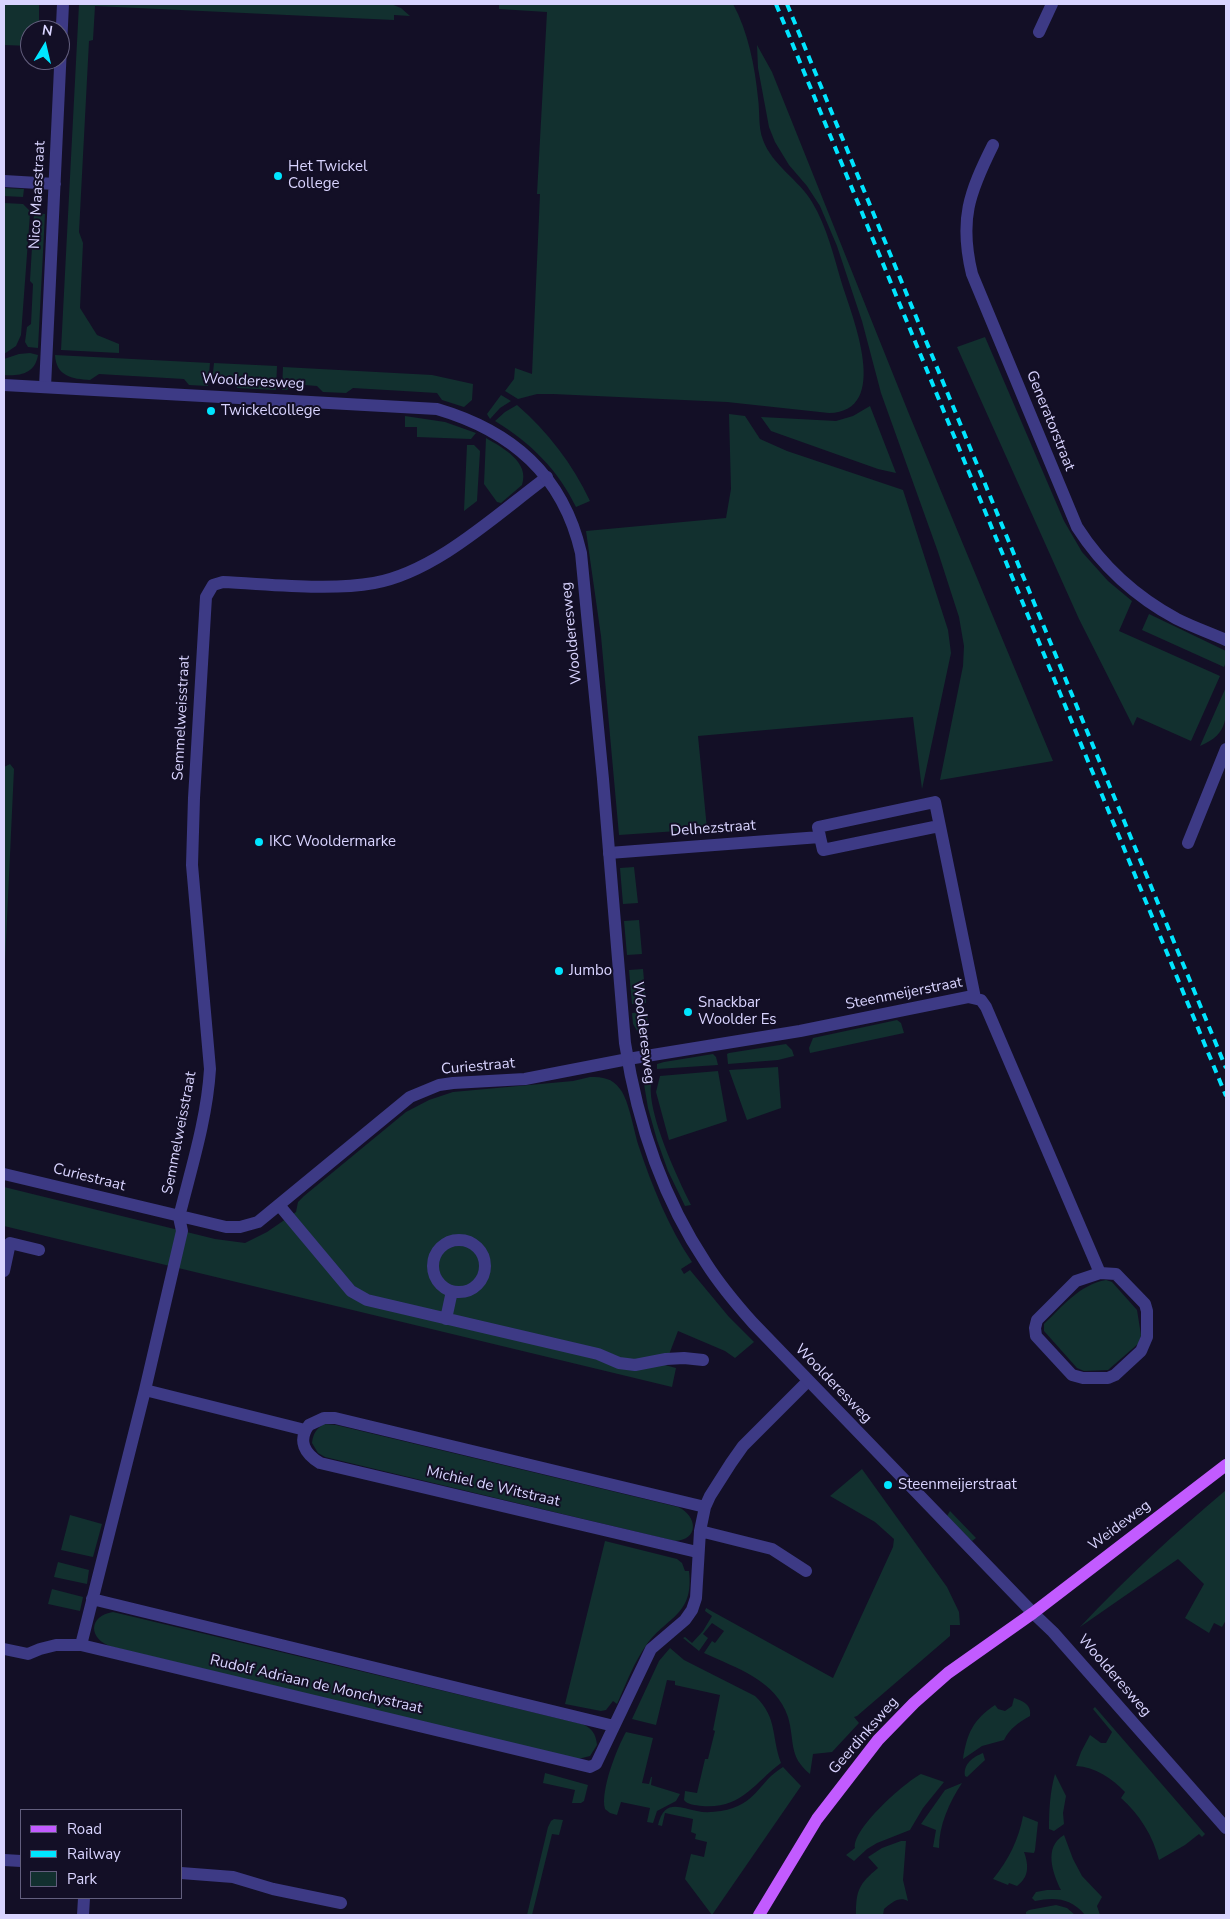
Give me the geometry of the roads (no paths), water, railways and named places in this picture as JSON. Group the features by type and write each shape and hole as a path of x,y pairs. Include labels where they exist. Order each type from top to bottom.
{"main road":[{"name":"Weideweg","path":"1033,1613 1226,1465"},
{"name":"Geerdinksweg","path":"759,1915 817,1819 878,1740 914,1703 948,1673 1033,1613"}],"street":[{"name":"Nico Maasstraat","path":"45,387 63,4"},
{"path":"1039,32 1052,4"},
{"name":"Generatorstraat","path":"993,145 976,182 967,209 965,236 967,253 972,274 1076,527 1091,549 1127,586 1151,604 1178,619 1226,640"},
{"path":"4,181 55,184"},
{"name":"Woolderesweg","path":"4,385 437,409 465,417 488,429 510,443 547,477 564,506 577,536 581,553 631,1082 644,1135 662,1180 690,1239 722,1286 753,1323 1033,1613 1054,1632 1226,1828"},
{"name":"Semmelweisstraat","path":"180,1217 205,1107 210,1069 192,866 206,597 213,585 223,582 338,587 372,584 388,579 425,565 450,550 547,477"},
{"path":"1188,843 1226,749"},
{"path":"939,826 823,850 818,827 935,802 975,998"},
{"name":"Delhezstraat","path":"609,853 820,837"},
{"name":"Steenmeijerstraat","path":"628,1059 765,1037 949,1000 975,998 981,1000 986,1007 1100,1273"},
{"name":"Curiestraat","path":"4,1174 180,1217 226,1227 240,1227 258,1222 410,1097 424,1090 453,1083 525,1079 628,1059"},
{"path":"279,1205 351,1291 367,1300 598,1354 619,1363 635,1365 666,1358 703,1360"},
{"path":"81,1645 145,1390 182,1231 180,1217"},
{"path":"454,1240 466,1241 475,1245 482,1253 485,1262 484,1273 480,1282 472,1288 462,1292 452,1291 442,1286 435,1276 434,1259 439,1249 448,1242 454,1240"},
{"path":"4,1271 10,1243 39,1250"},
{"path":"1100,1273 1116,1274 1145,1304 1147,1311 1147,1337 1141,1351 1115,1375 1108,1378 1072,1376 1036,1336 1035,1328 1038,1320 1076,1281 1100,1273"},
{"path":"446,1319 452,1291"},
{"path":"614,1726 651,1649 685,1620 692,1610 696,1598 697,1552 705,1507 719,1481 743,1446 808,1381"},
{"path":"145,1390 305,1430"},
{"name":"Michiel de Witstraat","path":"697,1552 320,1463 310,1457 303,1437 309,1425 324,1418 335,1418 705,1507"},
{"path":"700,1531 772,1549 806,1571"},
{"name":"Rudolf Adriaan de Monchystraat","path":"4,1649 28,1654 56,1645 81,1645 590,1767 596,1764 614,1726 92,1600"},
{"path":"4,1860 20,1861"},
{"path":"182,1873 234,1877 273,1889 341,1903"},
{"path":"83,1915 84,1899"}],"railway":[{"path":"776,4 1226,1096"},
{"path":"787,4 1226,1068"}],"place":[{"name":"Het Twickel College","path":"278,176"},
{"name":"Twickelcollege","path":"211,411"},
{"name":"IKC Wooldermarke","path":"259,842"},
{"name":"Jumbo","path":"559,971"},
{"name":"Snackbar Woolder Es","path":"688,1012"},
{"name":"Steenmeijerstraat","path":"888,1485"}]}
